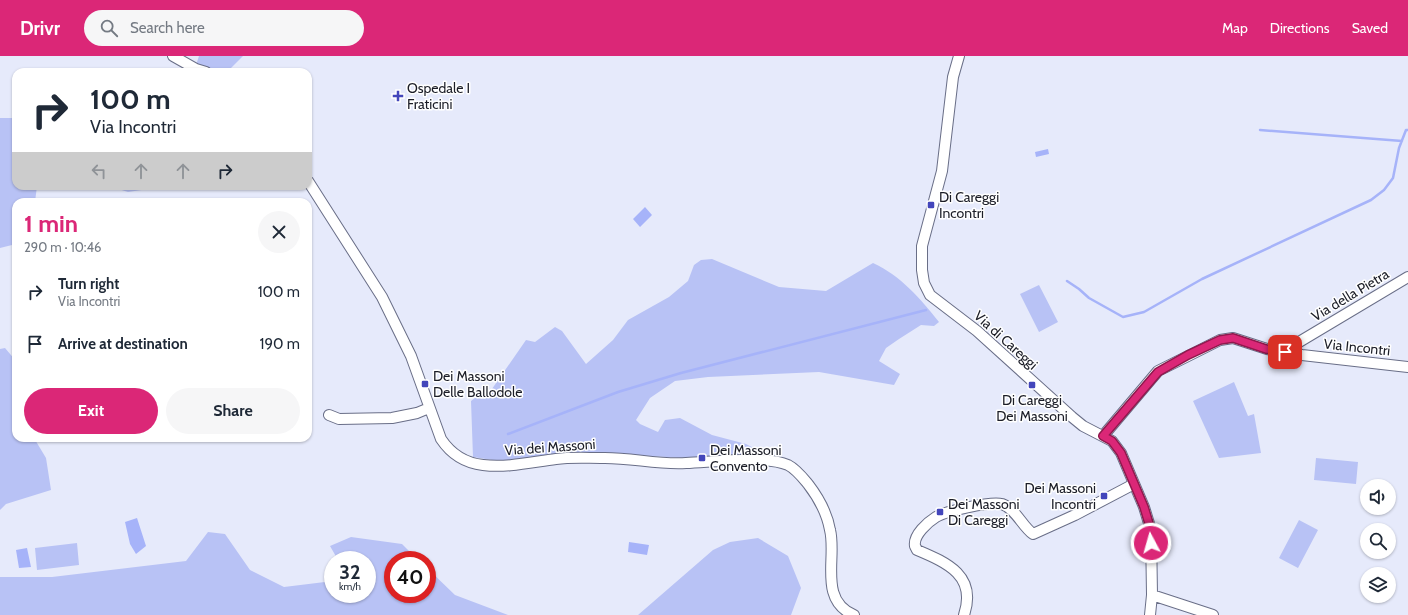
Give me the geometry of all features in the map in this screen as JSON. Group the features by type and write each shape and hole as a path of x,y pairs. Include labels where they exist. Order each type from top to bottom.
{"street":[{"path":"173,56 194,68"},
{"name":"Via di Careggi","path":"959,56 953,77 942,171 922,246 922,270 924,283 930,295 977,331 1072,418 1112,441 1121,453 1144,507 1151,530 1152,595 1150,615"},
{"name":"Via dei Massoni","path":"312,187 382,297 411,356 441,439 449,451 466,460 483,465 521,464 558,459 615,458 681,464 764,461 789,466 809,486 824,511 831,532 832,587 841,605 854,615"},
{"name":"Via della Pietra","path":"1288,352 1289,348 1408,277"},
{"name":"Via Incontri","path":"1103,436 1158,372 1220,340 1233,338 1266,349 1302,355 1408,367"},
{"path":"329,414 338,419 392,418 417,413 429,408"},
{"path":"964,615 969,592 959,574 949,566 917,550 914,546 916,537 936,517 974,507 1000,503 1007,506 1033,534 1075,515 1134,484"},
{"path":"1152,595 1213,615"}],"shaded area":[{"path":"199,56 243,56 231,68 209,68 196,65"},
{"path":"0,118 12,118 12,190 36,190 36,198 12,198 12,245 0,248"},
{"path":"1048,149 1049,154 1036,157 1035,152"},
{"path":"122,190 142,190 128,192"},
{"path":"645,207 652,215 640,227 633,219"},
{"path":"712,259 779,287 826,291 873,263 892,274 909,288 925,304 939,322 934,326 921,325 886,348 879,361 900,374 894,385 819,372 708,377 675,381 650,398 636,420 640,424 658,432 665,420 680,418 712,435 746,444 769,456 683,458 601,453 525,460 492,460 473,457 471,401 475,398 485,399 526,340 535,342 555,327 562,331 586,364 613,340 628,320 669,297 688,281 694,265 701,260"},
{"path":"1039,285 1058,322 1039,332 1020,294"},
{"path":"5,348 12,356 12,442 36,442 46,458 51,490 6,504 0,510 0,349"},
{"path":"1234,382 1248,416 1254,414 1261,453 1219,458 1193,401"},
{"path":"1316,458 1358,462 1356,484 1314,480"},
{"path":"137,518 146,546 136,554 130,544 125,522"},
{"path":"1299,520 1318,530 1298,568 1279,558"},
{"path":"208,532 225,534 250,570 284,587 324,582 324,603 376,603 376,551 333,551 330,546 351,537 402,544 409,551 384,551 384,603 436,603 436,577 455,595 508,615 0,615 0,577 52,577 186,561"},
{"path":"758,538 788,556 801,588 791,615 638,615 713,550 730,542"},
{"path":"629,542 649,545 647,555 628,552"},
{"path":"77,543 79,565 37,570 35,548"},
{"path":"27,548 31,567 19,568 16,550"}],"waterway":[{"path":"1260,130 1402,141"},
{"path":"1067,281 1089,298 1123,317 1144,312 1202,279 1371,200 1384,190 1393,178 1399,148 1406,130 1408,130"},
{"path":"508,434 618,392 681,373 926,310"}],"place":[{"name":"Ospedale I Fraticini","path":"398,96"},
{"name":"Di Careggi Incontri","path":"931,205"},
{"name":"Dei Massoni Delle Ballodole","path":"425,384"},
{"name":"Di Careggi Dei Massoni","path":"1032,385"},
{"name":"Dei Massoni Convento","path":"702,458"},
{"name":"Dei Massoni Incontri","path":"1104,496"},
{"name":"Dei Massoni Di Careggi","path":"940,512"}],"route":[{"path":"1151,543 1151,530 1144,507 1121,453 1112,441 1103,436 1134,398 1158,372 1188,355 1220,340 1233,338 1266,349 1285,352"}]}
